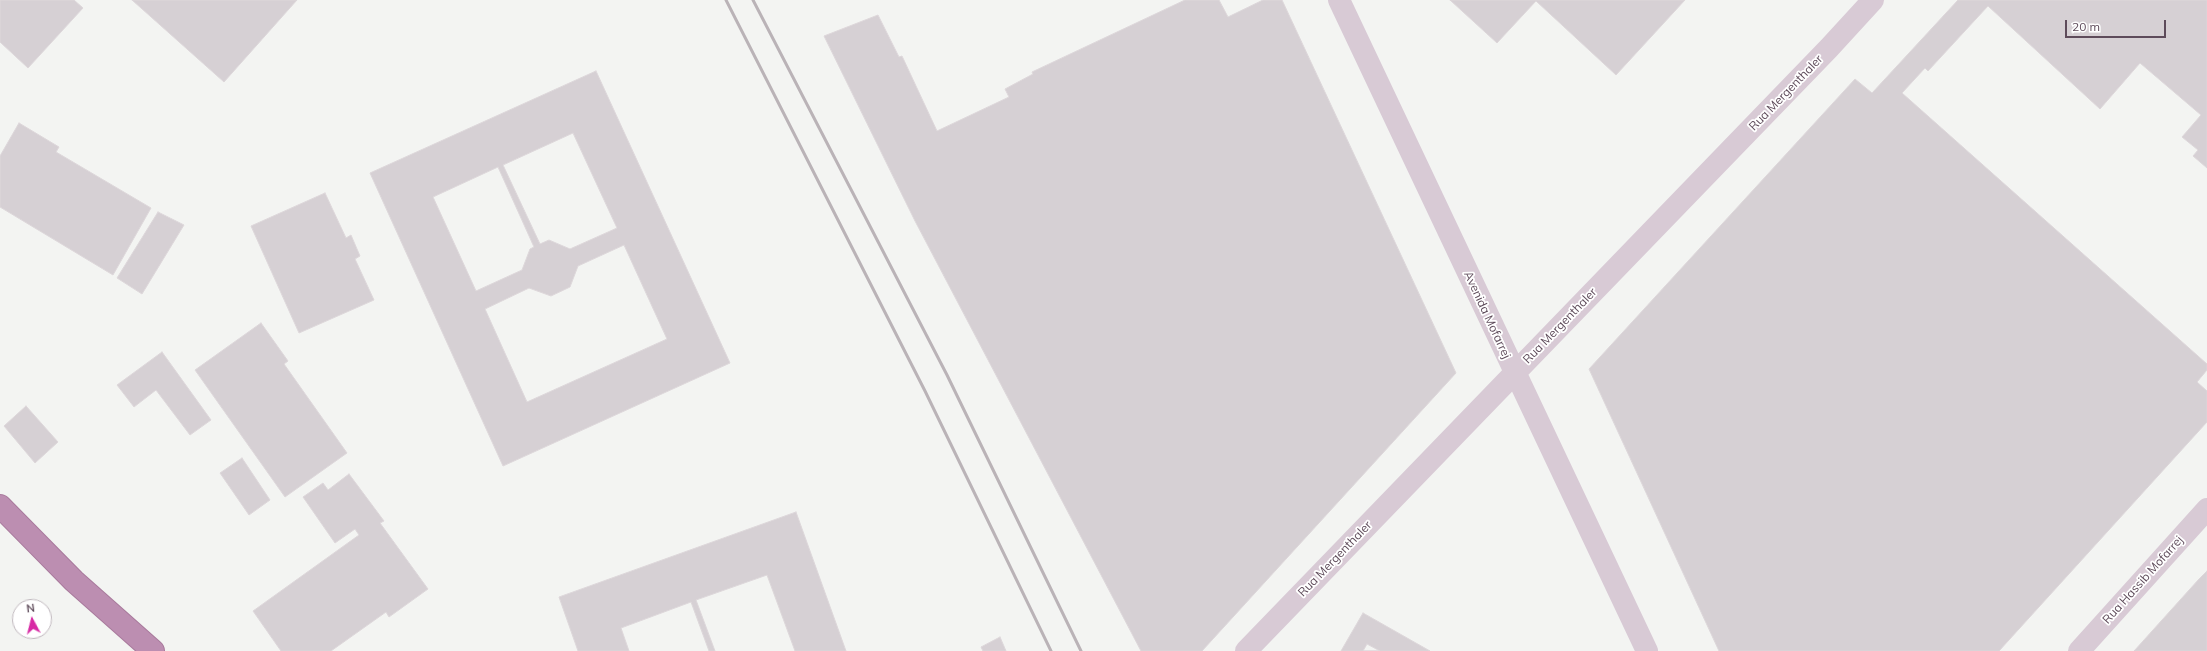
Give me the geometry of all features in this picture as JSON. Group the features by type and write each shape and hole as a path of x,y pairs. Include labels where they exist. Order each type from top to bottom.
{"highway":[{"path":"0,506 74,581 153,651"}],"street":[{"name":"Avenida Mofarrej","path":"1339,0 1647,651"},
{"name":"Rua Mergenthaler","path":"1246,651 1829,48 1873,0"},
{"name":"Rua Hassib Mofarrej","path":"2079,651 2207,509"}],"building":[{"path":"0,0 74,0 83,8 28,68 0,42"},
{"path":"132,0 297,0 224,82"},
{"path":"1185,0 1219,0 1228,17 1263,0 1282,0 1456,373 1202,651 1141,651 915,221 824,36 878,15 899,57 902,56 937,131 1009,97 1005,89 1033,74 1032,72"},
{"path":"1450,0 1685,0 1616,75 1536,1 1497,43"},
{"path":"1958,0 2207,0 2207,168 2193,156 2198,150 2182,137 2201,115 2140,63 2100,109 1988,6 1928,71 1925,68 1902,93 2207,364 2207,370 2197,382 2207,391 2207,422 1999,651 1719,651 1589,369 1855,79 1872,93"},
{"path":"596,71 730,363 503,466 370,173","holes":["573,133 617,228 570,249 549,240 540,244 503,165","498,167 534,247 530,249 522,270 476,291 433,197","624,245 667,339 527,402 485,309 529,288 551,296 570,287 578,266"]},
{"path":"19,123 59,147 56,152 151,208 113,275 0,207 0,156"},
{"path":"325,193 346,238 351,235 360,256 355,259 374,300 299,333 251,226"},
{"path":"158,212 184,225 142,294 117,278"},
{"path":"261,323 288,361 284,364 347,453 285,497 195,370"},
{"path":"162,352 211,420 190,435 156,390 134,407 117,385"},
{"path":"26,406 58,442 35,463 4,426"},
{"path":"242,458 270,500 249,515 220,473"},
{"path":"349,474 384,521 380,523 428,589 389,617 386,612 331,651 281,651 253,611 359,535 355,529 335,543 303,497 323,483 328,490"},
{"path":"796,512 846,651 795,651 767,575 696,600 715,651 709,651 691,602 621,628 629,651 578,651 559,597"},
{"path":"2207,571 2207,651 2134,651 2199,579"},
{"path":"1363,613 1430,651 1341,651"},
{"path":"1000,637 1006,651 983,651 981,647"},
{"path":"1367,644 1380,651 1363,651"}],"railway":[{"path":"726,0 925,391 1051,651"},
{"path":"753,0 947,375 1081,651"}]}
